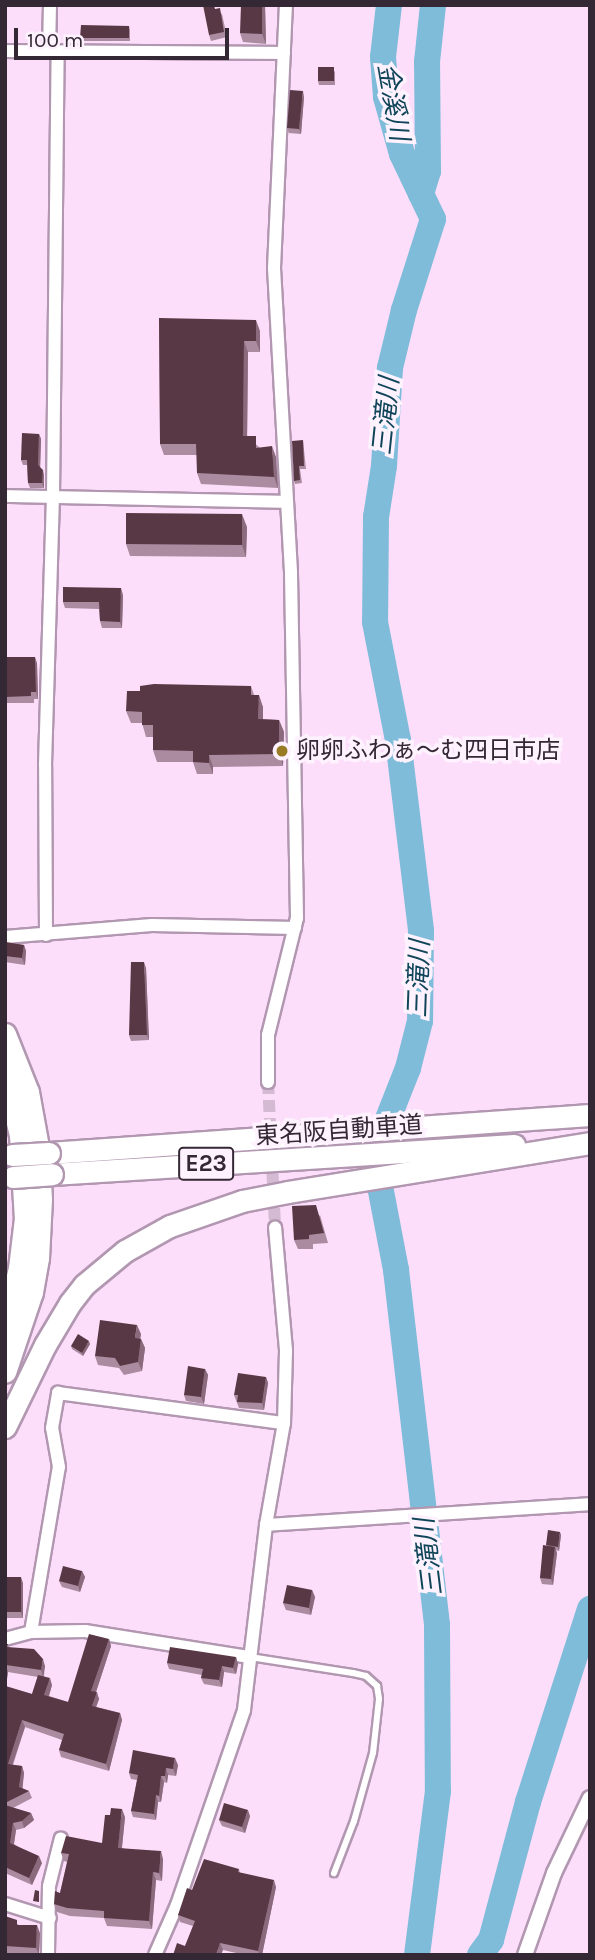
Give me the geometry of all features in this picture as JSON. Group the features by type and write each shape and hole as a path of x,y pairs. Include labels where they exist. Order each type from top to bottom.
{"highway":[{"path":"5,1034 28,1092 38,1147 41,1199 39,1248 32,1292 5,1372"},
{"path":"5,1073 21,1144 25,1218 19,1268 5,1325"},
{"name":"東名阪自動車道","path":"8,1155 590,1115"},
{"name":"東名阪自動車道","path":"9,1177 360,1154 485,1154 590,1142"},
{"path":"5,1427 69,1303 84,1285 125,1251 170,1226 242,1201 360,1181 485,1154"}],"street":[{"path":"46,935 45,765 53,496 54,52 50,5"},
{"path":"268,1082 268,1035 297,918 287,502 274,268 286,5"},
{"path":"5,51 284,53"},
{"path":"5,496 287,502"},
{"path":"5,937 152,925 295,928"},
{"path":"155,1955 177,1905 244,1710 266,1525 284,1423 286,1350 275,1227"},
{"path":"31,1632 59,1467 52,1428 58,1393 284,1423"},
{"path":"266,1525 394,1519 590,1504"},
{"path":"5,1639 31,1632 85,1631 250,1657"},
{"path":"525,1955 554,1873 590,1798"},
{"path":"48,1955 49,1886 61,1838"},
{"path":"5,1904 50,1918"}],"lane":[{"path":"250,1657 353,1673 366,1676 377,1686 379,1699 373,1754 354,1821 334,1873"}],"building":[{"path":"203,5 220,8 224,32 209,35"},
{"path":"241,5 262,5 262,34 240,33"},
{"path":"81,25 129,26 129,38 80,38"},
{"path":"318,67 334,67 334,81 318,81"},
{"path":"290,90 303,91 299,129 287,128"},
{"path":"159,318 256,320 256,341 244,341 243,436 256,436 256,448 272,446 274,477 197,473 196,444 160,444"},
{"path":"22,433 39,434 38,465 43,470 42,483 28,483 27,460 21,460"},
{"path":"303,440 304,466 299,466 300,480 294,481 292,441"},
{"path":"126,513 242,514 242,545 126,544"},
{"path":"63,587 121,588 120,622 100,621 99,602 63,602"},
{"path":"5,657 35,657 36,692 31,692 31,696 5,697"},
{"path":"140,686 251,686 251,695 259,695 258,719 279,720 279,754 209,755 209,763 193,762 193,751 153,750 153,725 142,725 142,712 126,711 127,691 140,691"},
{"path":"5,942 24,945 22,958 5,956"},
{"path":"131,962 144,962 147,1035 129,1035"},
{"path":"316,1205 324,1233 309,1235 309,1239 294,1240 292,1206"},
{"path":"100,1320 137,1325 135,1338 141,1339 138,1362 120,1366 115,1358 95,1356"},
{"path":"78,1334 89,1341 82,1353 71,1346"},
{"path":"188,1366 205,1369 201,1397 184,1395"},
{"path":"238,1373 266,1377 262,1403 237,1402 238,1395 234,1395"},
{"path":"548,1530 560,1532 558,1547 546,1545"},
{"path":"543,1545 555,1547 551,1579 540,1578"},
{"path":"63,1566 82,1571 78,1586 59,1581"},
{"path":"5,1577 21,1577 21,1612 5,1612"},
{"path":"287,1585 312,1590 309,1608 283,1603"},
{"path":"89,1634 109,1639 91,1691 97,1692 92,1706 120,1713 106,1764 59,1750 64,1734 22,1720 8,1764 22,1766 19,1787 29,1791 5,1803 5,1686 32,1694 38,1675 50,1678 44,1695 68,1702"},
{"path":"5,1644 8,1644 7,1647 34,1649 43,1659 41,1670 5,1667"},
{"path":"170,1647 236,1657 233,1668 222,1666 219,1680 201,1678 203,1669 167,1663"},
{"path":"133,1750 175,1758 173,1769 166,1768 165,1776 161,1776 154,1814 131,1811 138,1775 129,1773"},
{"path":"224,1803 248,1810 242,1827 219,1820"},
{"path":"5,1805 31,1813 22,1821 13,1823 10,1843 39,1856 29,1878 5,1867"},
{"path":"111,1808 122,1809 118,1848 161,1851 159,1873 153,1872 149,1921 104,1918 104,1911 67,1908 54,1904 55,1891 60,1893 69,1854 61,1853 66,1836 102,1843 105,1815 110,1815"},
{"path":"204,1859 239,1869 238,1872 274,1880 258,1951 220,1943 216,1955 173,1955 177,1943 185,1946 195,1921 178,1915 187,1888 192,1890"},
{"path":"35,1890 39,1891 39,1902 33,1901"},
{"path":"5,1916 17,1920 17,1925 37,1925 36,1948 5,1946"}],"waterway":[{"name":"三滝川","path":"389,5 383,57 386,97 402,154 433,219 404,310 390,368 384,466 376,517 375,622 398,740 421,931 420,1021 408,1068 382,1134 380,1186 396,1270 437,1625 438,1791 417,1955"},
{"name":"三滝川","path":"421,194 428,171 427,62 433,5"},
{"path":"480,1955 491,1940 528,1802 590,1609"}],"tunnel":[{"path":"268,1082 275,1227"}],"place":[{"name":"卵卵ふわぁ～む四日市店","path":"282,751"}],"water label":[{"name":"金溪川","path":"393,102"}]}
